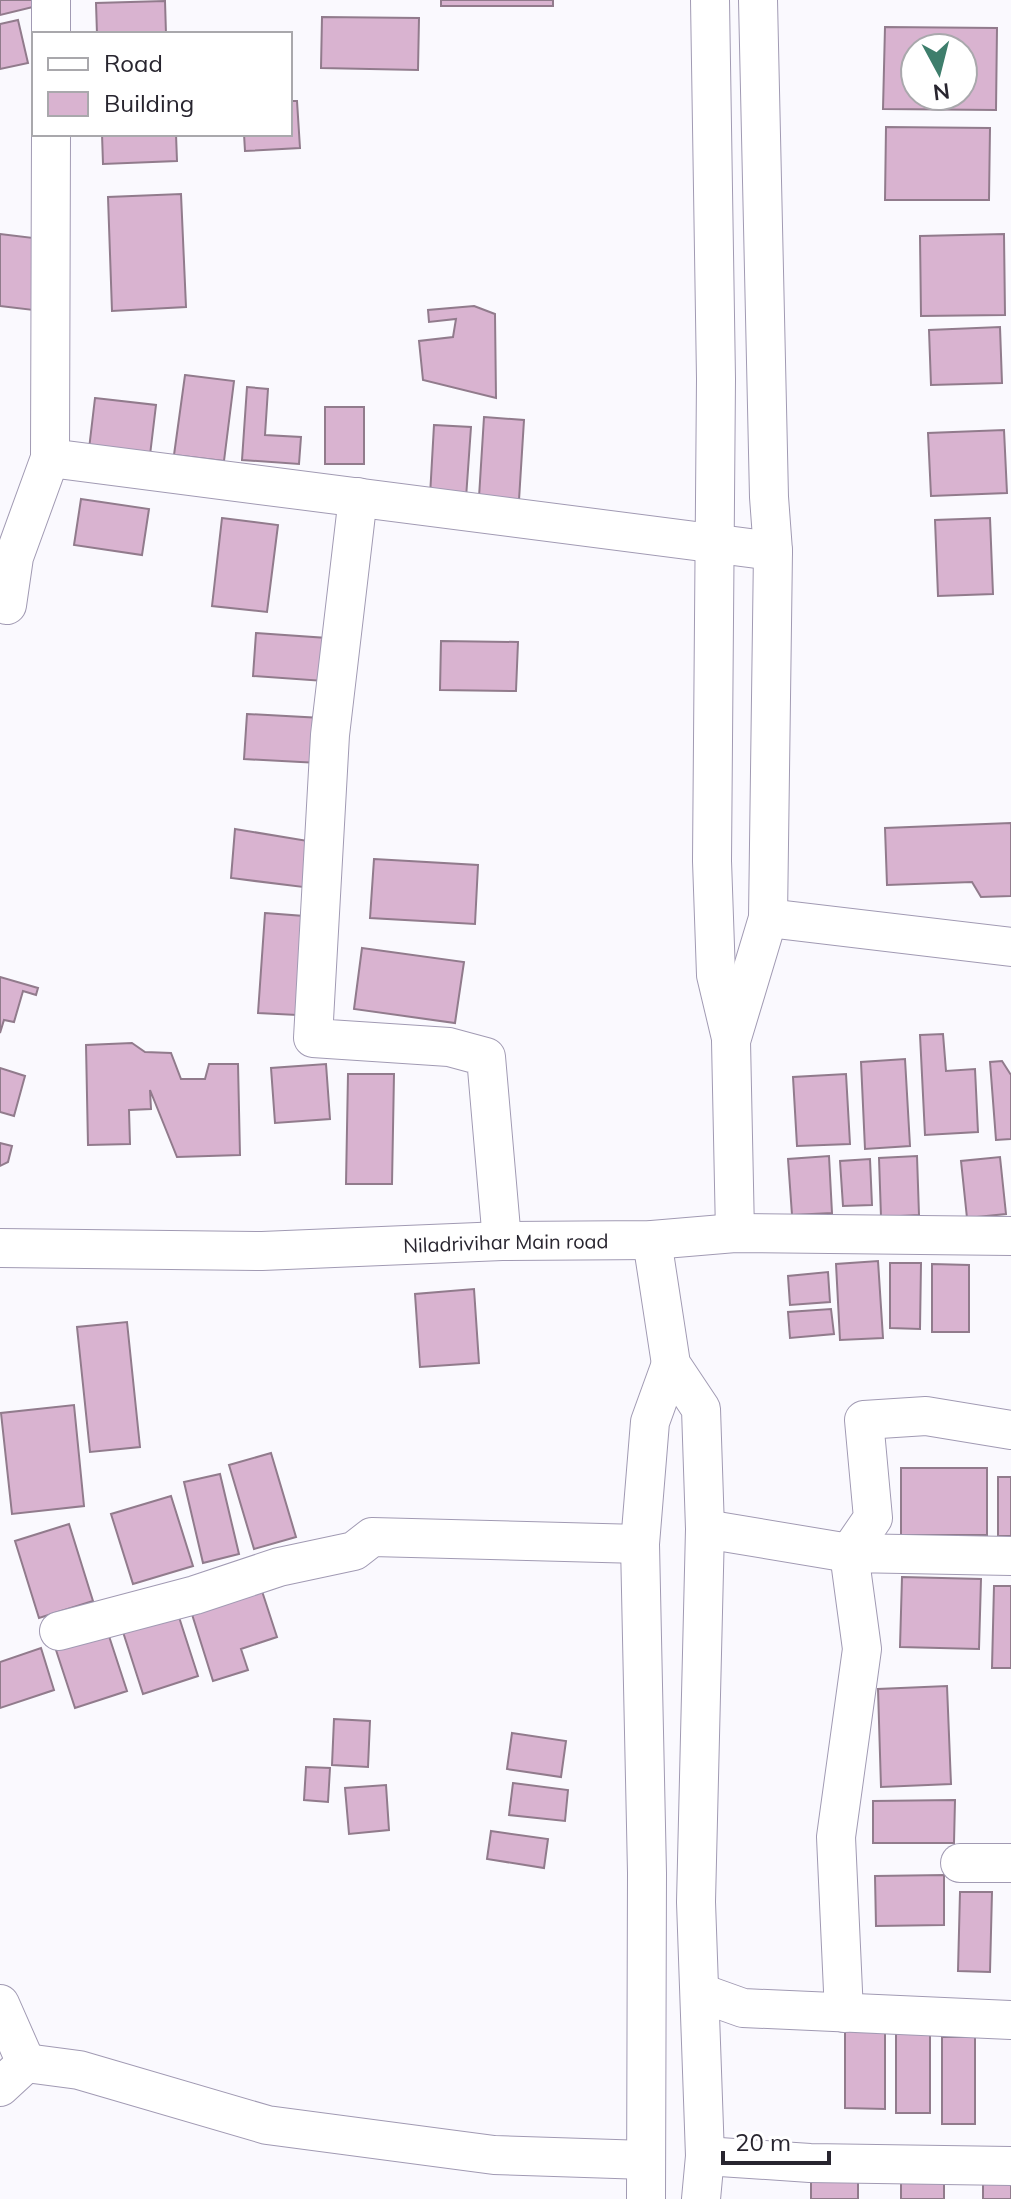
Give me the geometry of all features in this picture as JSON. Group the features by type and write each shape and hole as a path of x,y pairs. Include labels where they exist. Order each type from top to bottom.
{"street":[{"path":"51,0 51,32"},
{"path":"710,0 716,379 712,861 716,975 731,1041 735,1233"},
{"path":"731,1041 768,918 773,551 769,497 758,0"},
{"path":"7,605 14,557 50,458 51,136"},
{"path":"50,458 773,551"},
{"path":"358,497 330,735 313,1038 449,1047 486,1057 502,1241"},
{"path":"768,918 1011,947"},
{"name":"Niladrivihar Main road","path":"0,1248 262,1251 502,1241 652,1240 735,1233 1011,1236"},
{"path":"652,1240 671,1364 701,1409 705,1529 696,1902 705,2156 701,2199"},
{"path":"646,2199 647,1873 640,1544 650,1422 671,1364"},
{"path":"844,2013 836,1837 862,1649 849,1553 873,1518 864,1420 926,1416 1011,1430"},
{"path":"705,1529 849,1553 1011,1556"},
{"path":"59,1631 195,1595 279,1567 354,1551 372,1537 640,1544"},
{"path":"960,1863 1011,1863"},
{"path":"701,1993 743,2008 1011,2020"},
{"path":"0,2004 13,2075 79,2070 267,2125 494,2155 646,2160"},
{"path":"705,2156 810,2163 1011,2166"}],"building":[{"path":"0,0 39,0 41,5 0,15"},
{"path":"441,0 553,0 553,6 441,6"},
{"path":"165,1 166,32 97,32 96,3"},
{"path":"322,17 419,18 418,70 321,68"},
{"path":"18,20 28,63 0,69 0,24"},
{"path":"885,27 997,28 996,110 979,110 979,32 899,32 899,109 883,109"},
{"path":"292,101 297,101 300,148 245,151 244,136 292,136"},
{"path":"886,127 990,128 989,200 885,200"},
{"path":"102,136 176,136 177,161 103,164"},
{"path":"181,194 186,307 112,311 108,197"},
{"path":"0,234 42,239 33,310 0,306"},
{"path":"1004,234 1005,315 921,316 920,236"},
{"path":"474,306 495,314 496,398 423,380 419,341 453,337 456,319 429,322 428,310"},
{"path":"1000,327 1002,383 931,385 929,330"},
{"path":"185,375 234,381 224,461 174,455"},
{"path":"247,387 268,389 265,435 301,437 299,464 242,460"},
{"path":"95,398 156,405 150,455 89,449"},
{"path":"325,407 364,407 364,464 325,464"},
{"path":"484,417 524,420 519,500 479,497"},
{"path":"434,425 471,427 466,498 430,496"},
{"path":"1004,430 1007,493 931,496 928,433"},
{"path":"81,499 149,509 142,555 74,545"},
{"path":"222,518 278,525 267,612 212,606"},
{"path":"990,518 993,594 938,596 935,520"},
{"path":"256,633 327,638 324,681 253,676"},
{"path":"441,641 518,642 516,691 440,690"},
{"path":"247,714 322,718 319,763 244,759"},
{"path":"1011,823 1011,896 981,897 972,882 887,885 885,828"},
{"path":"235,829 308,841 303,887 231,878"},
{"path":"374,859 478,865 475,924 370,918"},
{"path":"265,913 304,916 297,1015 258,1013"},
{"path":"362,948 464,962 455,1023 354,1009"},
{"path":"0,977 38,988 36,995 23,991 14,1022 4,1020 0,1033"},
{"path":"943,1034 946,1071 975,1069 978,1132 925,1135 920,1035"},
{"path":"132,1043 145,1052 171,1053 181,1079 205,1079 209,1064 238,1064 240,1155 177,1157 150,1090 151,1109 129,1110 130,1144 88,1145 86,1045"},
{"path":"905,1059 910,1146 865,1149 861,1062"},
{"path":"1002,1061 1011,1075 1011,1139 996,1140 990,1062"},
{"path":"326,1064 330,1119 275,1123 271,1068"},
{"path":"0,1068 25,1076 14,1116 0,1112"},
{"path":"348,1074 394,1074 392,1184 346,1184"},
{"path":"846,1074 850,1144 797,1146 793,1077"},
{"path":"0,1143 12,1146 8,1162 0,1166"},
{"path":"829,1156 832,1213 792,1215 788,1159"},
{"path":"917,1156 919,1215 881,1217 879,1158"},
{"path":"1000,1157 1006,1214 967,1218 961,1161"},
{"path":"870,1159 872,1205 843,1206 840,1161"},
{"path":"878,1261 883,1338 840,1340 836,1264"},
{"path":"890,1263 921,1263 920,1329 890,1328"},
{"path":"932,1264 969,1265 969,1332 932,1332"},
{"path":"828,1272 830,1302 790,1305 788,1276"},
{"path":"474,1289 479,1363 420,1367 415,1294"},
{"path":"831,1309 834,1334 790,1338 788,1312"},
{"path":"127,1322 140,1447 90,1452 77,1327"},
{"path":"74,1405 84,1506 12,1514 1,1413"},
{"path":"271,1453 296,1537 254,1549 229,1465"},
{"path":"901,1468 987,1468 987,1535 901,1535"},
{"path":"220,1474 239,1554 203,1563 184,1482"},
{"path":"998,1477 1011,1477 1011,1536 998,1536"},
{"path":"171,1496 193,1566 133,1584 111,1514"},
{"path":"69,1524 93,1601 39,1618 15,1541"},
{"path":"902,1577 981,1579 979,1649 900,1647"},
{"path":"260,1585 277,1637 241,1649 248,1670 213,1681 190,1608"},
{"path":"994,1586 1011,1586 1011,1668 992,1668"},
{"path":"178,1614 198,1676 143,1694 123,1632"},
{"path":"107,1630 127,1691 75,1708 55,1647"},
{"path":"41,1648 54,1690 0,1708 0,1662"},
{"path":"947,1686 951,1784 881,1787 878,1689"},
{"path":"334,1719 370,1721 368,1767 332,1765"},
{"path":"512,1733 566,1741 561,1777 507,1769"},
{"path":"306,1767 330,1768 328,1802 304,1800"},
{"path":"513,1783 568,1790 565,1821 509,1815"},
{"path":"386,1785 389,1830 349,1834 345,1788"},
{"path":"955,1800 954,1843 873,1843 873,1801"},
{"path":"491,1831 548,1839 544,1868 487,1859"},
{"path":"944,1875 944,1925 876,1926 875,1876"},
{"path":"960,1892 992,1892 990,1972 958,1971"},
{"path":"845,2025 885,2025 885,2109 845,2108"},
{"path":"896,2030 930,2030 930,2113 896,2113"},
{"path":"942,2037 975,2037 975,2124 942,2124"},
{"path":"901,2180 944,2180 944,2199 901,2199"},
{"path":"811,2181 858,2181 858,2199 811,2199"},
{"path":"983,2182 1011,2182 1011,2199 983,2199"}]}
